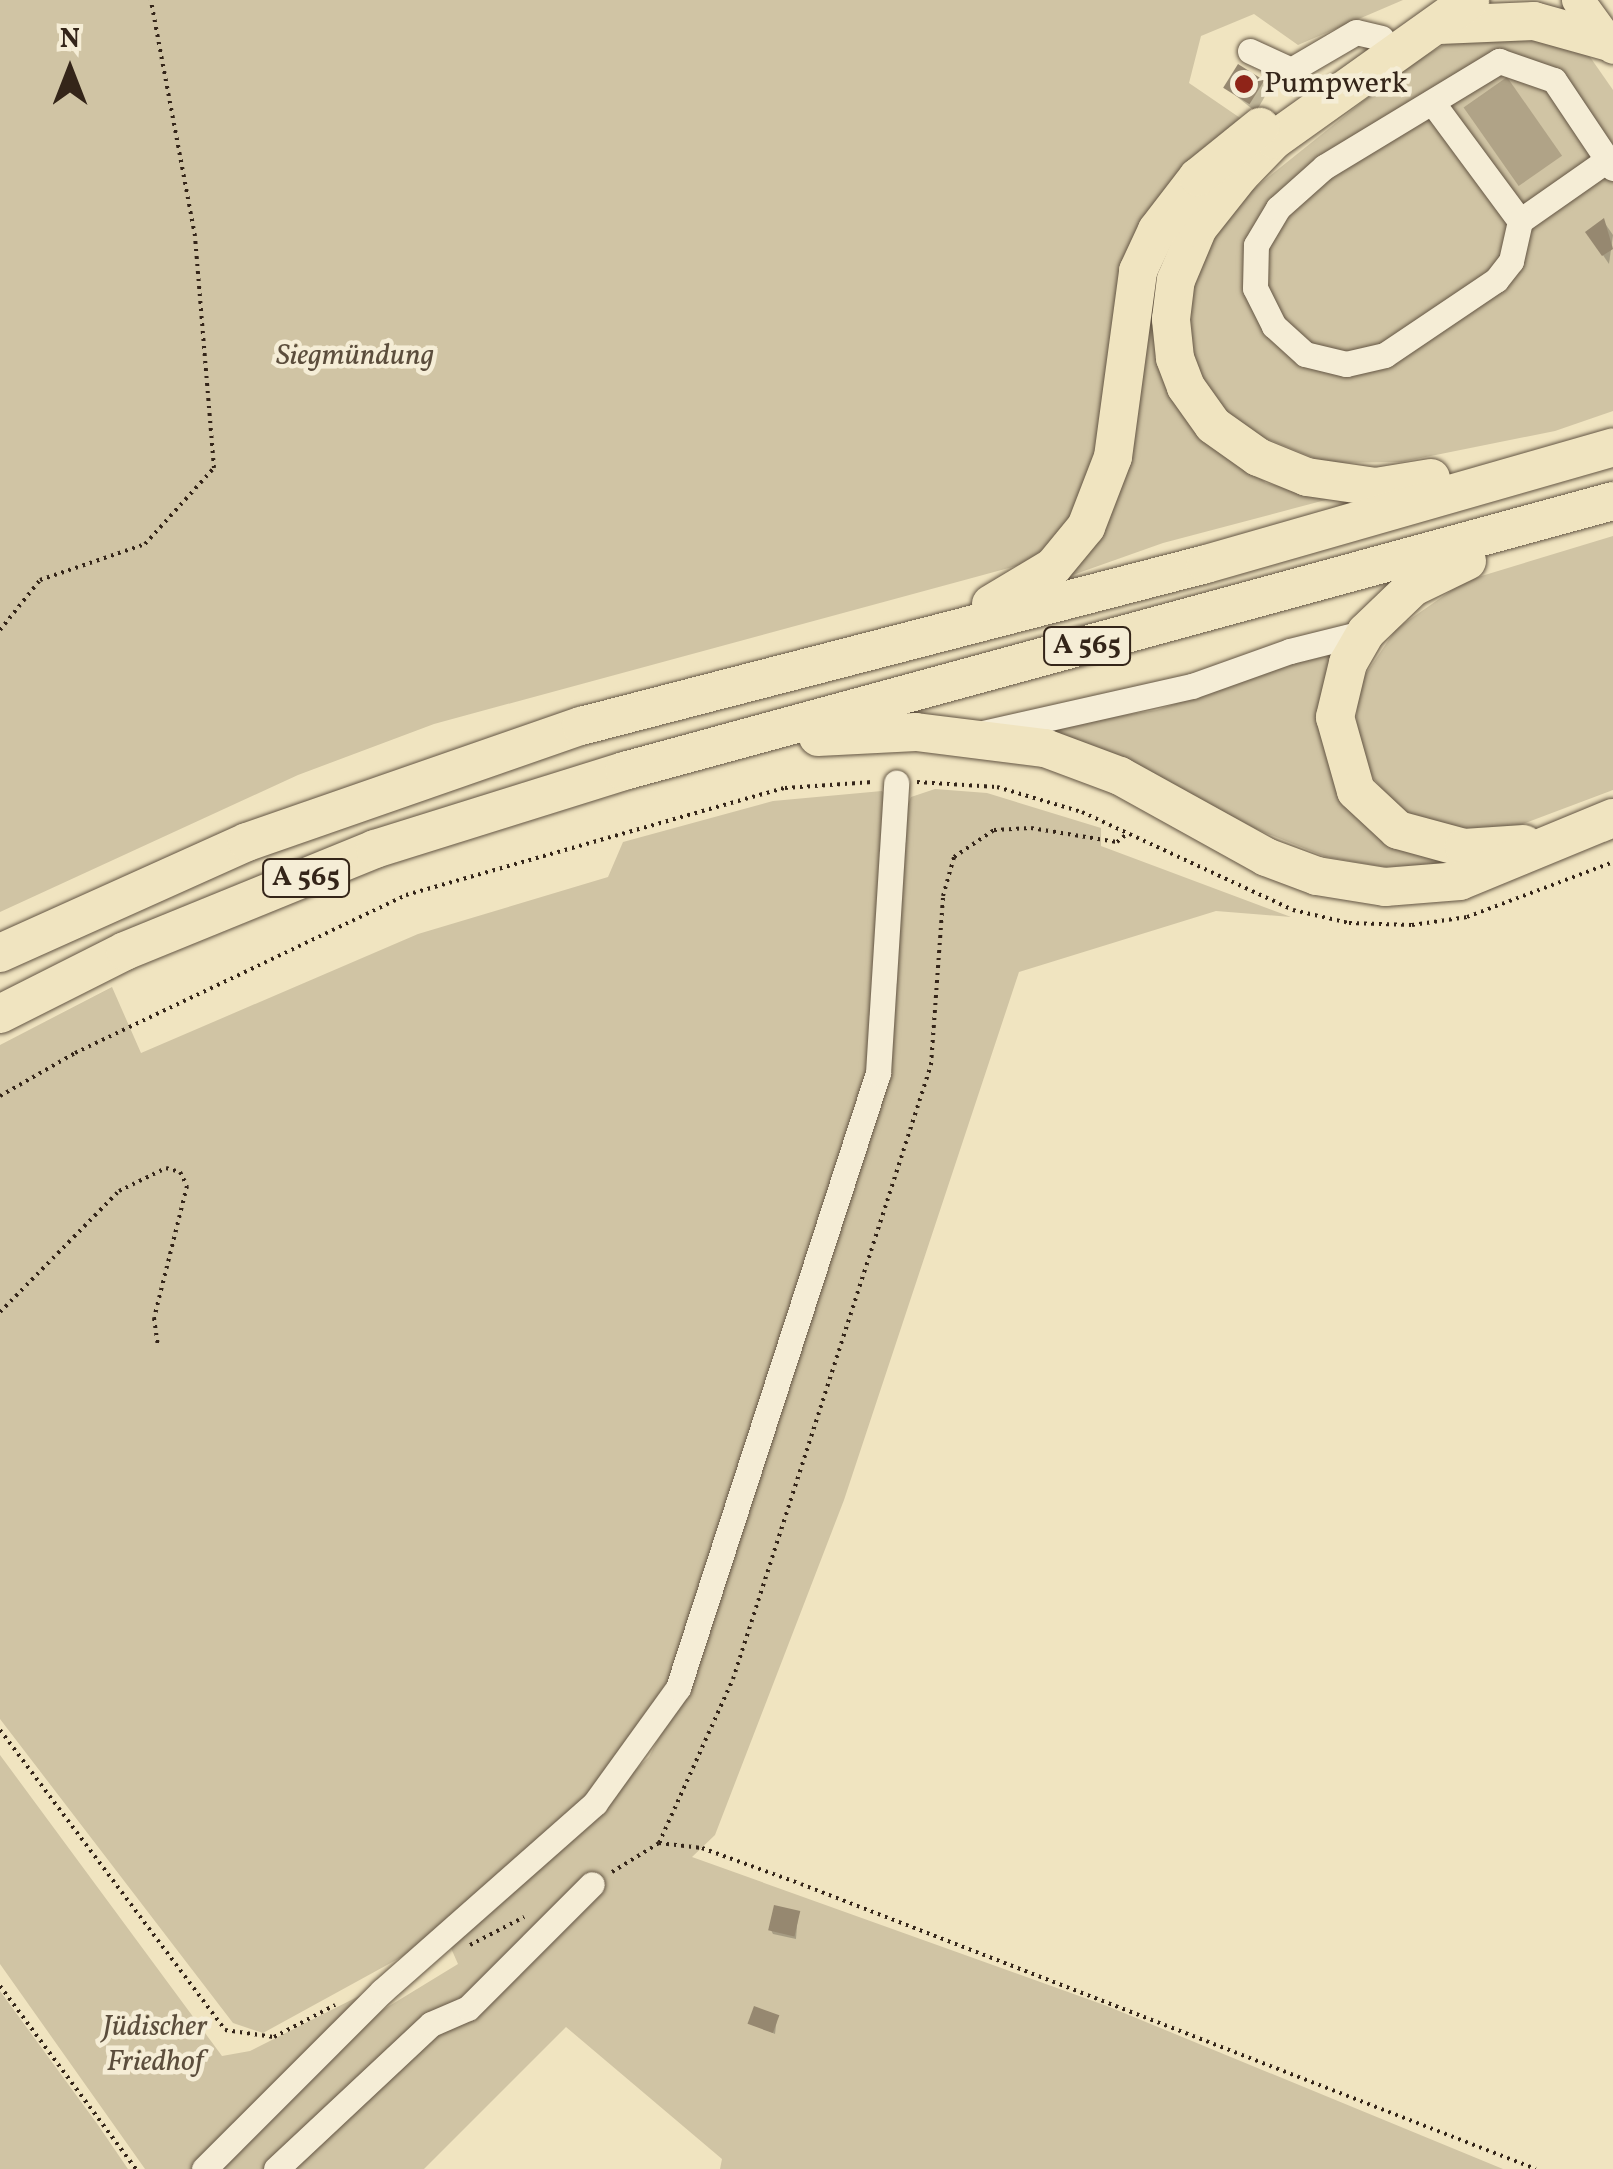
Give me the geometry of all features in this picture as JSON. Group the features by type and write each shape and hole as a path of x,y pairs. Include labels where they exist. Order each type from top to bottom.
{"highway":[{"path":"882,648 1020,592 1076,540 1108,478 1138,272 1157,230 1198,177 1381,38 1470,0"},
{"path":"1607,449 1376,487 1307,477 1258,457 1214,425 1174,358 1176,280 1217,201 1274,140 1434,13 1534,20 1611,45"},
{"name":"A 565","path":"0,953 247,842 506,752 1607,449"},
{"name":"A 565","path":"0,1014 125,951 375,850 624,770 1551,522 1613,501"},
{"path":"1547,843 1464,848 1426,841 1398,830 1356,791 1335,717 1348,663 1366,632 1412,588 1551,522"},
{"path":"624,770 863,732 973,735 1045,748 1120,776 1266,857 1317,876 1385,887 1460,881 1613,818"}],"main road":[{"path":"1578,0 1611,45"}],"lane":[{"path":"1250,51 1281,79 1356,32 1381,38"},
{"path":"1499,62 1528,67 1554,80 1610,164 1520,220 1512,261 1496,280 1385,354 1346,364 1305,354 1274,326 1255,288 1256,245 1278,208 1324,167 1499,62"},
{"path":"1432,102 1520,220"},
{"path":"973,735 1192,686 1290,650 1366,632"},
{"path":"204,2169 382,1991 595,1803 678,1688 878,1073 896,783"},
{"path":"276,2169 431,2024 468,2008 592,1884"}],"path":[{"path":"0,630 40,580 145,544 214,468 194,236 151,0"},
{"path":"0,1096 75,1052 406,894 784,788 896,783"},
{"path":"592,1884 659,1844 732,1679 910,1140 931,1065 942,896 954,857 994,830 1031,828 1117,842 1128,832"},
{"path":"0,1312 119,1191 166,1168 180,1172 187,1186 154,1318 158,1346"},
{"path":"0,1730 225,2030 274,2036 345,1999"},
{"path":"659,1844 702,1848 801,1884 1536,2169"},
{"path":"461,1950 527,1915"},
{"path":"0,1986 136,2169"}],"green space":[{"name":"Siegmündung","path":"0,0 1403,0 1298,45 1254,14 1201,36 1189,83 1249,124 1203,158 1106,388 1090,476 1066,529 1027,563 434,724 298,775 0,912"},
{"path":"1498,29 1588,54 1613,90 1613,411 1555,431 1401,462 1326,463 1233,425 1197,372 1188,336 1186,304 1216,219 1407,66 1463,34"},
{"path":"1159,282 1168,380 1183,416 1266,483 1333,498 1163,543 1053,582"},
{"path":"1613,536 1613,790 1509,829 1473,834 1430,825 1394,805 1356,755 1357,687 1396,629 1465,581"},
{"path":"1345,645 1333,760 1447,864 1385,867 1326,857 1256,829 1127,761 1032,729 1157,710"},
{"path":"935,789 987,793 1101,828 1101,846 1291,917 1216,911 1019,972 844,1500 715,1835 692,1857 1107,2006 1503,2169 720,2169 722,2159 566,2027 424,2169 218,2169 287,2095 381,2011 458,1964 450,1946 649,1757 687,1682 888,1072 905,810 911,797"},
{"path":"882,791 890,800 875,1048 674,1671 598,1787 418,1948 263,2033 233,2023 0,1719 0,1045 112,987 141,1053 418,934 608,877 623,842 773,801"},
{"name":"Jüdischer Friedhof","path":"0,1755 222,2056 250,2051 379,1986 195,2169 145,2169 0,1964"},
{"path":"0,1991 98,2125 128,2169 0,2169"}],"shaded area":[{"path":"1507,77 1562,156 1519,186 1464,107"}],"building":[{"name":"Pumpwerk","path":"1238,64 1264,80 1249,104 1223,88"},
{"path":"1604,218 1613,249 1602,256 1585,232"},
{"path":"774,1905 800,1911 794,1936 768,1930"},
{"path":"754,2006 779,2015 773,2033 748,2024"}],"place":[{"name":"Pumpwerk","path":"1244,84"}]}
